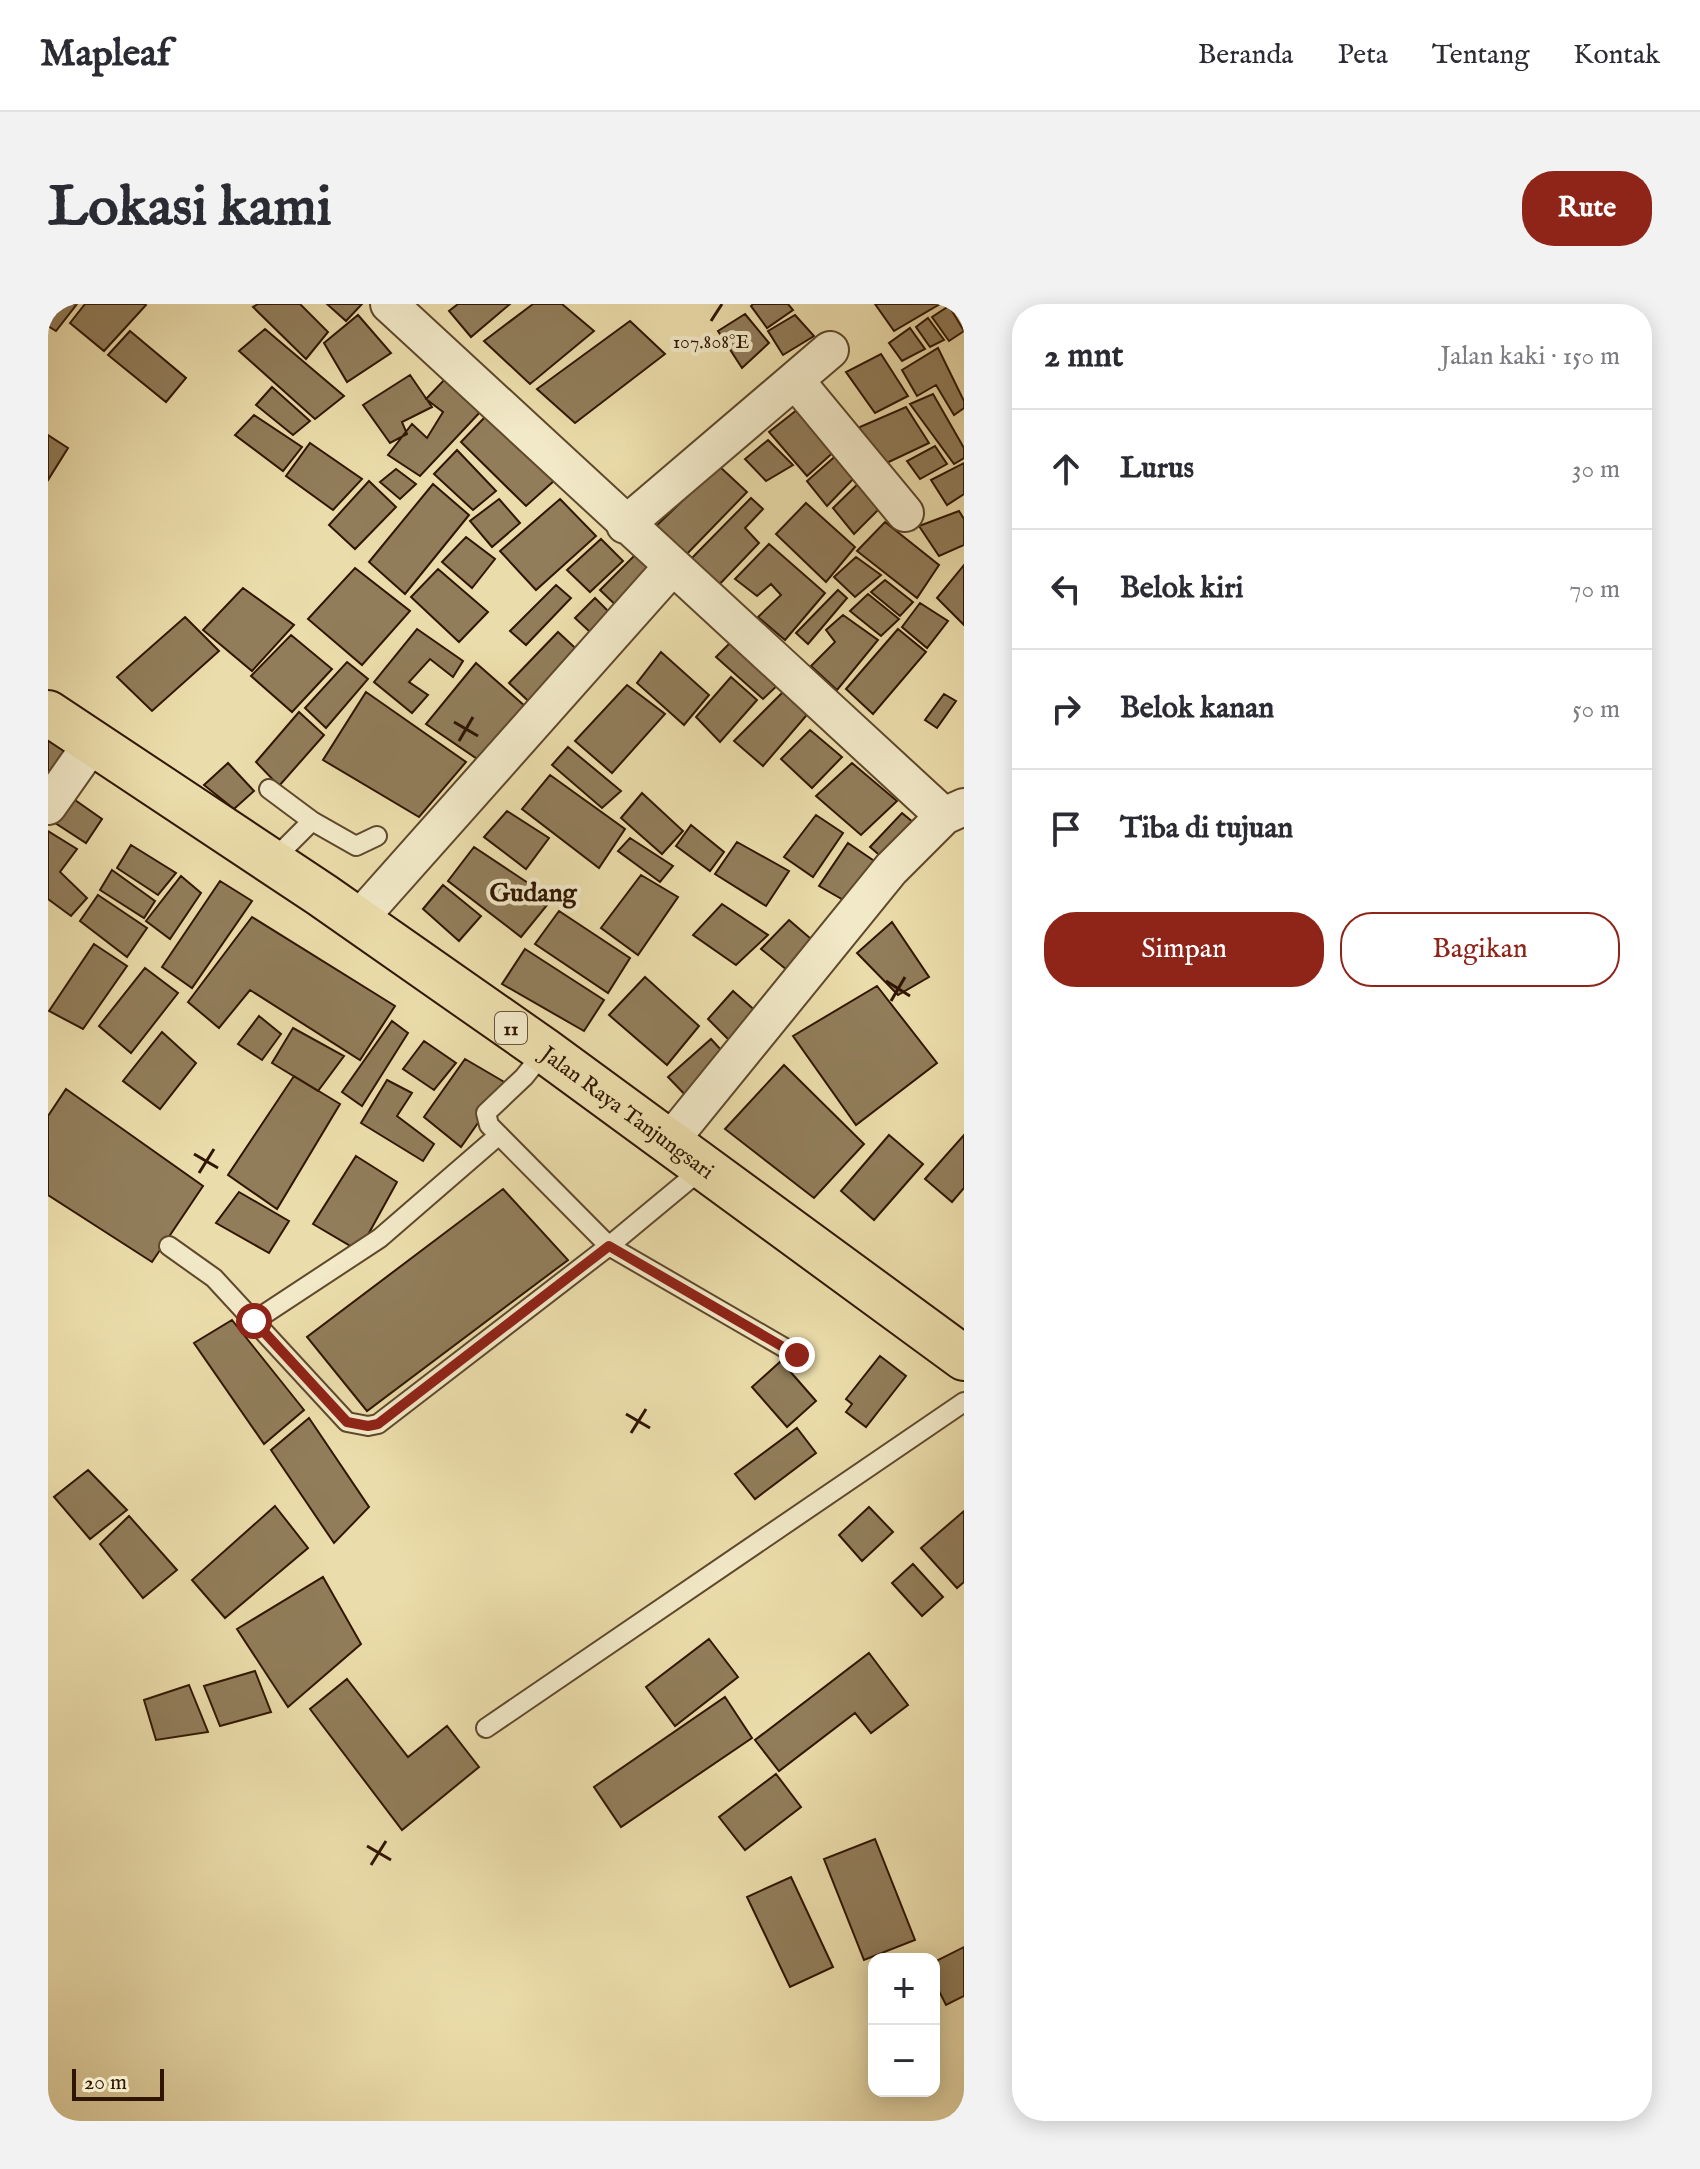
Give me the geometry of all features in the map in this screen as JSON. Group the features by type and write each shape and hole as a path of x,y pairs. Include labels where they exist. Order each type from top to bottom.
{"highway":[{"name":"Jalan Raya Tanjungsari","path":"48,713 272,861 545,1051 964,1358"}],"street":[{"path":"389,304 671,568 954,812 891,869 670,1141"},
{"path":"625,525 830,350"},
{"path":"795,380 905,513"},
{"path":"358,920 671,568"},
{"path":"48,806 93,742"}],"lane":[{"path":"269,789 312,821 356,846 377,836"},
{"path":"272,861 312,821"},
{"path":"545,1051 486,1113 489,1125 609,1246 797,1355"},
{"path":"254,1321 380,1238 499,1135"},
{"path":"169,1246 214,1278 347,1422 368,1426 378,1424 609,1246 703,1168"},
{"path":"486,1728 964,1402"}],"building":[{"path":"48,304 77,304 56,331 48,326"},
{"path":"85,304 146,305 104,351 70,323"},
{"path":"258,304 300,304 328,332 306,359 253,307"},
{"path":"327,304 362,304 346,321"},
{"path":"458,304 510,304 471,337 449,311"},
{"path":"533,304 562,304 594,331 530,384 484,341"},
{"path":"788,304 793,310 767,328 751,306"},
{"path":"875,304 940,304 894,331"},
{"path":"949,306 964,331 949,341 932,317"},
{"path":"745,314 769,343 742,368 718,331"},
{"path":"358,315 391,353 347,382 324,343"},
{"path":"795,315 814,336 783,355 768,331"},
{"path":"928,318 944,340 930,347 916,327"},
{"path":"630,321 665,354 575,423 537,389"},
{"path":"910,328 925,349 902,361 889,343"},
{"path":"265,329 344,396 315,419 239,351"},
{"path":"130,331 186,378 166,402 108,355"},
{"path":"938,348 964,401 964,408 954,415 936,385 917,396 902,370"},
{"path":"881,354 908,396 875,413 846,372"},
{"path":"410,375 432,407 402,422 407,434 390,443 363,405"},
{"path":"445,379 482,410 420,476 388,455 412,424 427,438 443,412 426,399"},
{"path":"272,387 310,421 293,435 256,405"},
{"path":"933,394 964,448 964,458 954,464 910,404"},
{"path":"906,407 929,443 874,469 853,430"},
{"path":"798,409 838,448 807,476 769,432"},
{"path":"254,415 302,447 283,471 235,435"},
{"path":"485,417 555,480 526,506 461,442"},
{"path":"48,435 68,448 48,480"},
{"path":"768,440 793,465 766,481 745,459"},
{"path":"310,443 362,479 333,510 286,476"},
{"path":"935,446 947,464 920,479 907,461"},
{"path":"457,450 496,491 473,510 434,474"},
{"path":"839,453 857,475 827,506 807,481"},
{"path":"964,463 964,494 947,505 931,480"},
{"path":"719,466 747,492 682,559 653,529"},
{"path":"396,469 416,484 400,499 380,482"},
{"path":"862,480 885,503 854,534 833,508"},
{"path":"369,481 396,507 355,549 329,525"},
{"path":"433,484 469,515 405,594 369,562"},
{"path":"751,498 763,509 745,528 759,543 714,590 686,564"},
{"path":"499,499 520,523 492,547 470,521"},
{"path":"560,499 596,536 536,590 500,551"},
{"path":"806,503 855,547 826,582 776,534"},
{"path":"959,511 964,519 964,545 939,556 919,526"},
{"path":"885,522 939,565 917,598 857,551"},
{"path":"466,537 495,559 472,588 442,562"},
{"path":"601,539 623,561 590,592 567,570"},
{"path":"769,544 825,593 785,640 758,617 781,595 771,584 757,596 735,579"},
{"path":"638,552 661,571 624,613 600,590"},
{"path":"856,557 881,575 855,597 834,577"},
{"path":"964,565 964,625 937,598"},
{"path":"355,568 410,611 362,665 308,619"},
{"path":"438,569 488,612 459,642 411,597"},
{"path":"885,580 913,602 900,616 871,592"},
{"path":"556,585 571,598 526,645 510,631"},
{"path":"243,588 294,625 252,671 203,630"},
{"path":"838,590 847,598 808,644 796,633"},
{"path":"868,594 899,619 881,636 850,611"},
{"path":"595,598 611,614 590,632 575,618"},
{"path":"920,603 948,621 927,648 902,627"},
{"path":"843,615 878,640 837,690 811,666 835,642 826,630"},
{"path":"185,617 219,651 152,711 117,677"},
{"path":"417,629 463,661 453,677 430,659 409,682 428,695 412,713 374,682"},
{"path":"898,629 926,652 873,714 846,689"},
{"path":"558,632 586,658 537,709 509,683"},
{"path":"291,635 332,669 292,712 251,676"},
{"path":"736,637 781,682 763,699 716,657"},
{"path":"661,652 709,695 684,725 637,683"},
{"path":"347,662 368,679 326,728 305,708"},
{"path":"476,663 534,714 486,765 426,724"},
{"path":"731,677 757,700 720,742 696,717"},
{"path":"627,685 665,714 612,773 575,741"},
{"path":"787,688 811,710 763,766 734,741"},
{"path":"366,692 466,762 419,817 323,760"},
{"path":"944,694 956,701 937,728 925,720"},
{"path":"299,712 324,735 279,786 256,762"},
{"path":"810,730 842,757 812,788 781,759"},
{"path":"48,739 76,757 48,783"},
{"path":"568,747 621,791 602,808 552,765"},
{"path":"228,763 254,791 234,809 204,785"},
{"path":"852,763 897,801 861,835 816,796"},
{"path":"550,775 625,829 599,868 522,809"},
{"path":"65,793 102,819 86,843 49,819"},
{"path":"642,793 683,831 662,854 621,818"},
{"path":"507,811 549,838 526,869 484,837"},
{"path":"902,813 925,832 892,866 870,847"},
{"path":"816,815 843,833 813,877 784,857"},
{"path":"691,825 724,852 710,871 676,846"},
{"path":"48,831 77,849 60,872 87,898 71,916 48,899"},
{"path":"630,838 673,866 660,882 618,851"},
{"path":"737,842 789,871 766,906 715,874"},
{"path":"848,843 886,869 859,909 819,886"},
{"path":"131,845 176,873 158,895 117,868"},
{"path":"474,847 552,899 521,937 448,881"},
{"path":"112,870 155,901 144,918 100,890"},
{"path":"641,875 678,897 638,955 601,928"},
{"path":"181,876 201,893 170,939 146,921"},
{"path":"220,881 252,901 192,988 162,967"},
{"path":"443,885 481,916 459,941 423,909"},
{"path":"98,895 147,928 127,957 80,921"},
{"path":"722,904 768,935 736,965 693,935"},
{"path":"559,911 630,958 608,993 535,944"},
{"path":"252,917 395,1006 360,1060 250,990 219,1028 188,1002"},
{"path":"789,920 825,951 798,979 761,949"},
{"path":"892,922 929,977 898,995 857,953"},
{"path":"94,944 127,966 83,1029 49,1011"},
{"path":"525,949 604,1000 584,1031 502,984"},
{"path":"145,968 178,993 131,1053 99,1026"},
{"path":"645,977 699,1026 667,1065 609,1015"},
{"path":"877,986 937,1063 856,1125 793,1036"},
{"path":"733,991 767,1021 738,1049 708,1019"},
{"path":"259,1016 281,1034 262,1060 238,1044"},
{"path":"392,1021 408,1033 362,1106 342,1092"},
{"path":"293,1028 344,1056 318,1091 272,1063"},
{"path":"162,1032 196,1063 160,1109 123,1081"},
{"path":"711,1039 733,1063 693,1103 668,1077"},
{"path":"424,1041 456,1063 434,1090 403,1069"},
{"path":"465,1059 506,1083 461,1147 424,1117"},
{"path":"784,1065 864,1144 814,1198 725,1129"},
{"path":"294,1076 340,1104 277,1209 228,1175"},
{"path":"387,1080 412,1093 397,1116 434,1144 423,1161 361,1123"},
{"path":"66,1089 203,1186 152,1262 48,1195 48,1116"},
{"path":"889,1135 923,1164 874,1220 841,1191"},
{"path":"964,1135 964,1188 952,1202 925,1179"},
{"path":"356,1156 397,1182 359,1251 313,1224"},
{"path":"503,1189 568,1260 367,1411 307,1337"},
{"path":"239,1192 289,1221 269,1253 216,1223"},
{"path":"232,1320 304,1410 264,1444 194,1343"},
{"path":"880,1356 906,1376 866,1427 846,1412 852,1404 846,1399"},
{"path":"781,1361 816,1401 787,1427 752,1387"},
{"path":"309,1418 369,1507 334,1543 271,1450"},
{"path":"797,1428 816,1453 755,1499 735,1474"},
{"path":"88,1470 127,1510 90,1539 54,1497"},
{"path":"275,1506 308,1548 225,1618 192,1580"},
{"path":"869,1507 893,1532 862,1561 839,1535"},
{"path":"964,1511 964,1582 957,1588 921,1548"},
{"path":"129,1516 177,1570 143,1598 100,1544"},
{"path":"913,1564 943,1597 922,1616 892,1583"},
{"path":"323,1577 361,1644 288,1707 237,1629"},
{"path":"709,1639 738,1677 675,1726 646,1687"},
{"path":"869,1653 908,1705 871,1733 855,1713 779,1771 755,1740"},
{"path":"255,1671 271,1712 220,1726 204,1686"},
{"path":"347,1679 408,1757 447,1726 479,1767 402,1830 310,1709"},
{"path":"189,1685 208,1732 156,1740 144,1700"},
{"path":"725,1697 752,1738 621,1827 594,1787"},
{"path":"776,1774 801,1807 745,1850 719,1817"},
{"path":"875,1839 915,1940 882,1953 868,1953 868,1958 864,1960 824,1859"},
{"path":"791,1877 833,1967 790,1987 747,1897"},
{"path":"964,1947 964,1996 946,2005 940,1993 940,1959"}],"district":[{"name":"Gudang","path":"533,892"}],"route":[{"path":"254,1321 347,1422 368,1426 378,1424 609,1246 797,1355"}]}
